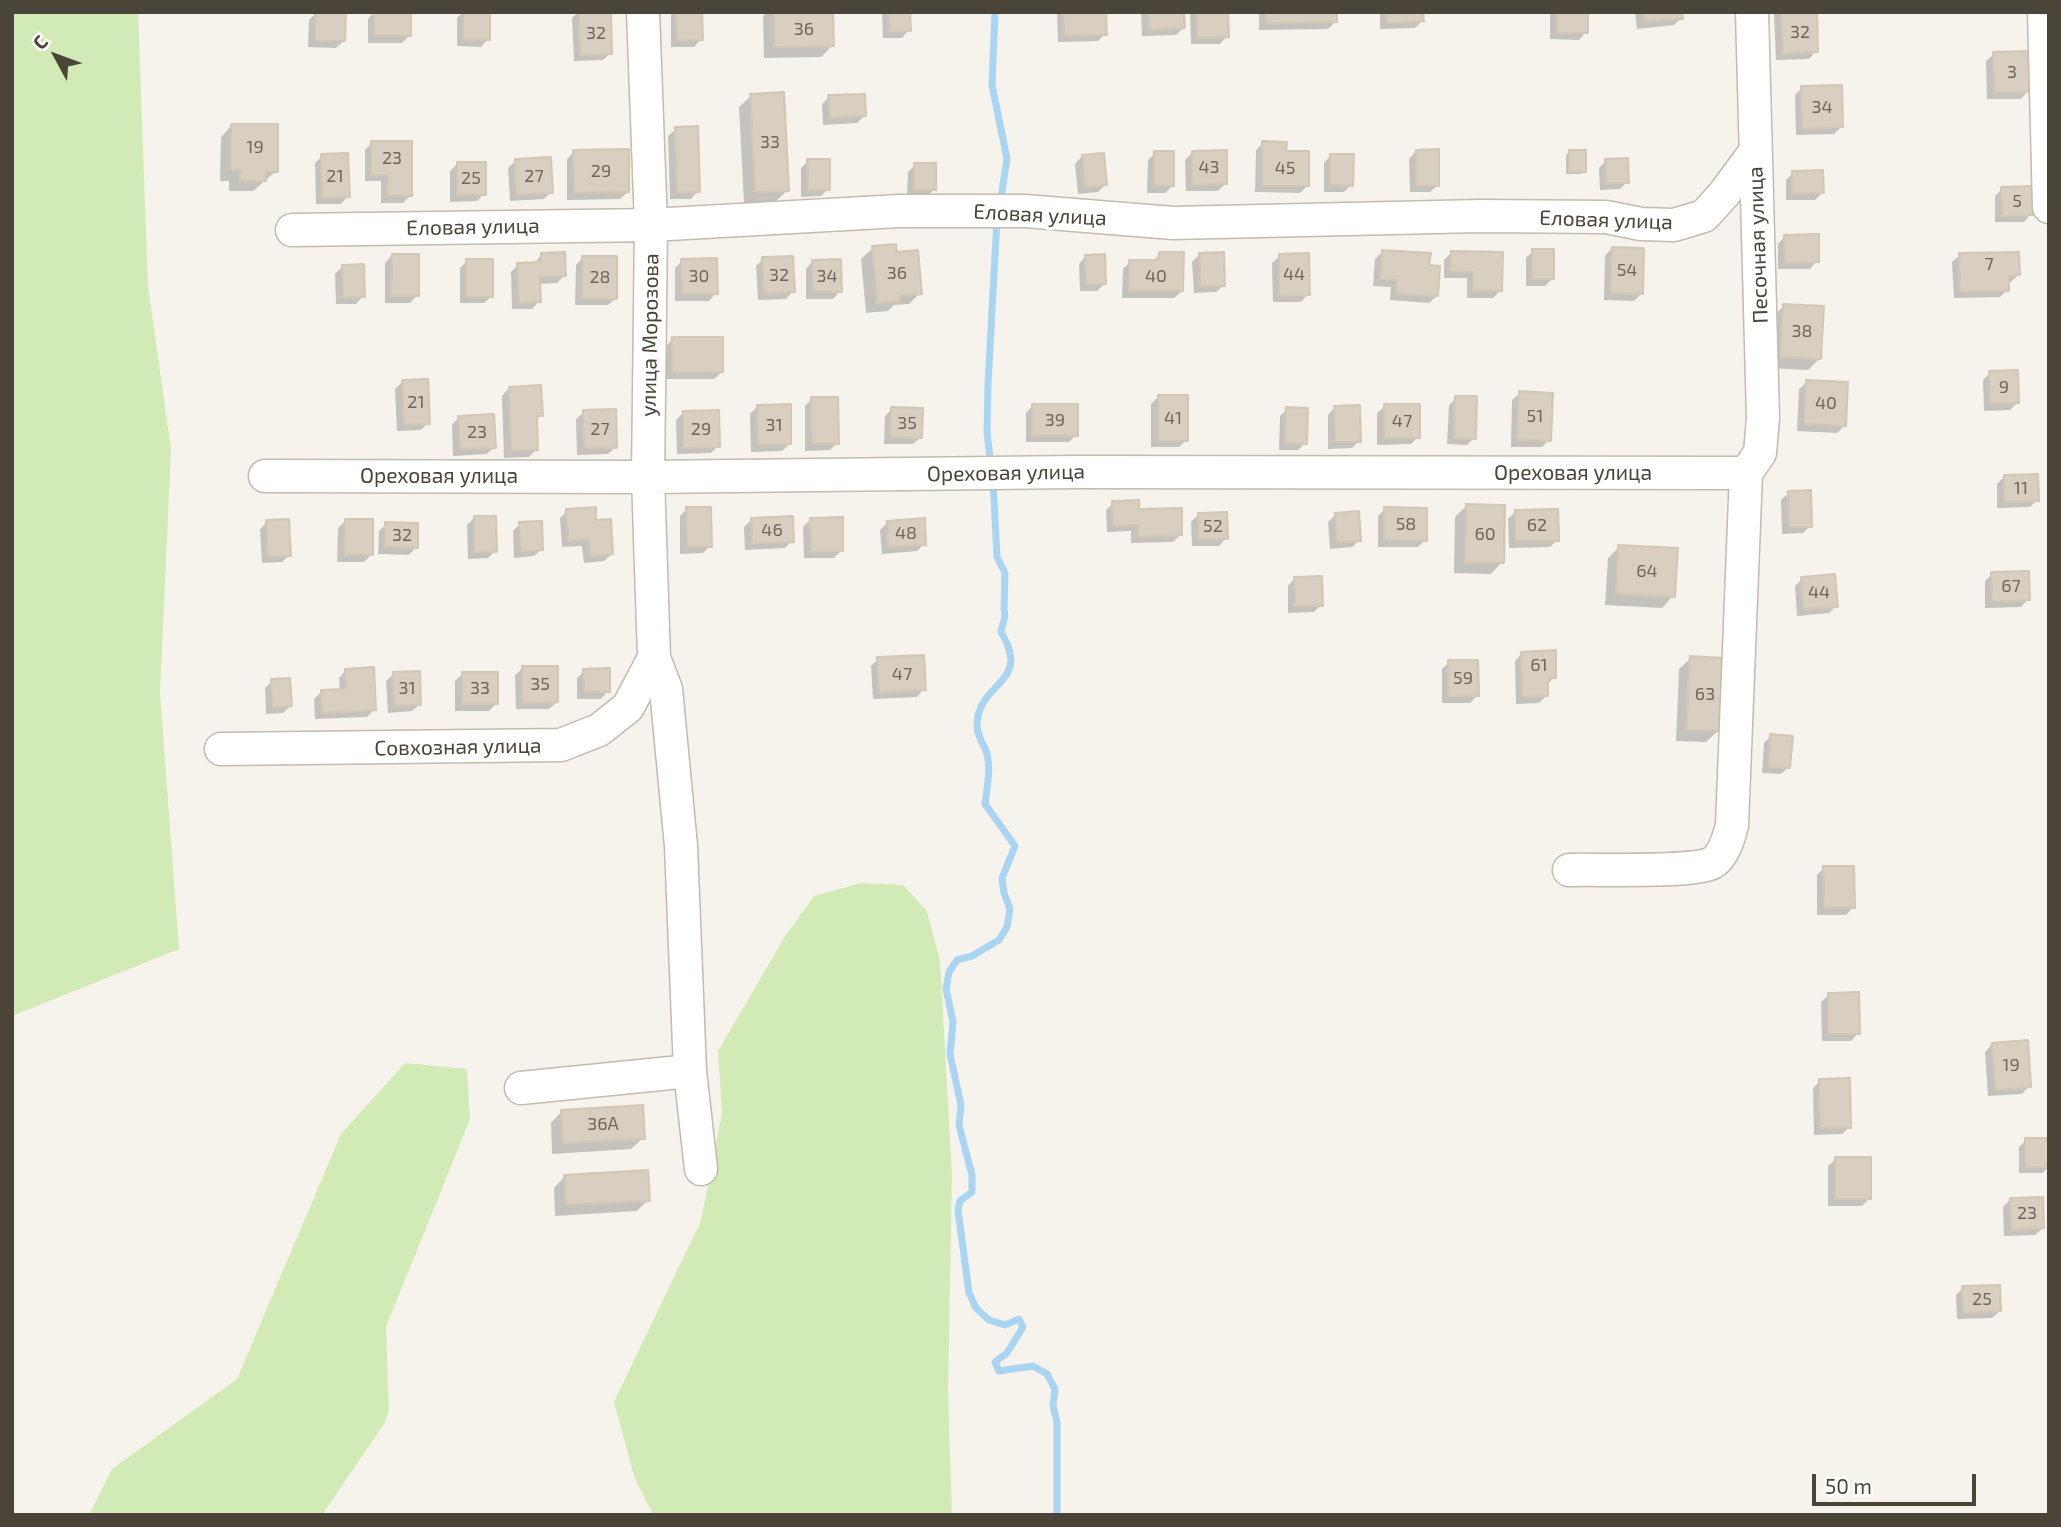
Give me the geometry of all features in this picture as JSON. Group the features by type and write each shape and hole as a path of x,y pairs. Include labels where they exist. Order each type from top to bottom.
{"street":[{"name":"улица Морозова","path":"643,12 651,225 648,477 654,658"},
{"name":"Песочная улица","path":"1746,473 1760,453 1763,418 1752,12"},
{"path":"2044,12 2049,207"},
{"name":"Еловая улица","path":"292,230 651,225 899,211 1016,212 1173,223 1480,216 1606,217 1641,224 1674,225 1704,216 1755,152"},
{"path":"1569,870 1689,868 1713,863 1725,847 1732,825 1746,473"},
{"name":"Ореховая улица","path":"265,476 1746,473"},
{"path":"654,658 666,689 681,846 690,1071 701,1169"},
{"name":"Совхозная улица","path":"221,749 561,745 599,730 628,707 654,658"},
{"path":"522,1088 690,1071"}],"green space":[{"path":"12,12 138,12 148,286 171,449 160,693 179,949 12,1016"},
{"path":"861,883 903,885 927,911 940,961 952,1175 948,1391 952,1515 653,1515 634,1476 614,1402 701,1221 722,1113 718,1051 784,938 814,896"},
{"path":"405,1063 467,1069 470,1119 386,1327 389,1411 384,1424 322,1515 89,1515 112,1469 237,1379 341,1134"}],"building":[{"path":"315,12 346,12 345,41 315,41"},
{"path":"374,12 411,12 411,36 374,36"},
{"path":"463,12 490,12 490,40 463,40"},
{"path":"579,12 611,12 612,54 580,55"},
{"path":"676,12 702,12 703,40 677,41"},
{"path":"774,12 833,12 834,46 774,47"},
{"path":"889,12 910,12 911,31 890,32"},
{"path":"1063,12 1106,12 1107,35 1064,36"},
{"path":"1148,12 1184,12 1185,28 1149,30"},
{"path":"1197,12 1228,12 1229,37 1197,38"},
{"path":"1266,12 1337,12 1337,22 1266,23"},
{"path":"1386,12 1423,12 1424,21 1387,23"},
{"path":"1557,12 1588,12 1588,33 1557,33"},
{"path":"1643,12 1682,12 1683,19 1644,22"},
{"path":"1781,12 1817,12 1818,52 1783,54"},
{"path":"2030,51 2030,92 1994,93 1993,52"},
{"path":"1842,85 1843,127 1802,129 1801,86"},
{"path":"784,92 789,191 755,192 750,94"},
{"path":"865,94 866,116 830,118 828,95"},
{"path":"231,124 278,124 278,172 266,172 266,181 240,181 240,170 231,170"},
{"path":"698,126 700,192 677,193 675,127"},
{"path":"371,141 412,141 412,196 387,196 388,175 371,175"},
{"path":"1262,141 1287,142 1286,151 1309,151 1309,186 1262,186"},
{"path":"629,149 629,192 574,193 573,150"},
{"path":"1439,149 1439,186 1416,186 1416,150"},
{"path":"1227,150 1227,184 1192,185 1192,151"},
{"path":"1569,150 1586,150 1586,172 1569,172"},
{"path":"1154,151 1174,151 1174,186 1154,186"},
{"path":"348,153 350,197 322,198 321,154"},
{"path":"1104,153 1107,185 1085,187 1082,155"},
{"path":"1330,154 1354,154 1353,186 1330,185"},
{"path":"551,157 553,193 516,195 515,159"},
{"path":"1628,158 1629,183 1606,183 1605,159"},
{"path":"807,159 830,159 830,190 808,190"},
{"path":"457,162 486,162 486,195 457,195"},
{"path":"914,163 936,163 936,190 914,190"},
{"path":"1823,170 1824,193 1792,194 1792,171"},
{"path":"2032,186 2033,215 2002,216 2001,187"},
{"path":"1819,234 1819,262 1785,263 1784,235"},
{"path":"896,244 897,252 918,250 922,294 900,295 901,301 877,303 872,246"},
{"path":"1612,247 1644,248 1643,294 1610,293"},
{"path":"1532,249 1554,249 1554,279 1532,279"},
{"path":"1382,250 1431,253 1429,265 1440,266 1438,296 1396,294 1397,280 1380,279"},
{"path":"1451,251 1503,252 1502,291 1473,291 1473,272 1450,271"},
{"path":"565,252 566,276 540,277 541,302 519,303 517,263 541,262 541,253"},
{"path":"1159,252 1184,252 1183,291 1129,291 1129,260 1159,260"},
{"path":"1224,252 1225,286 1200,286 1199,253"},
{"path":"2019,252 2020,275 2009,276 2009,291 1960,292 1959,253"},
{"path":"1309,253 1310,295 1279,296 1279,254"},
{"path":"392,254 419,254 419,296 391,296"},
{"path":"1105,254 1106,284 1086,285 1085,255"},
{"path":"582,256 617,256 617,299 582,299"},
{"path":"793,256 795,292 764,294 762,257"},
{"path":"717,258 718,294 682,294 681,259"},
{"path":"466,259 493,259 493,297 466,297"},
{"path":"841,259 842,292 813,292 812,260"},
{"path":"364,264 365,297 343,298 342,265"},
{"path":"1783,304 1824,306 1821,359 1780,357"},
{"path":"672,337 723,337 723,372 672,373"},
{"path":"2018,370 2019,403 1990,404 1989,371"},
{"path":"428,379 430,424 404,425 402,380"},
{"path":"1806,380 1848,382 1846,426 1804,424"},
{"path":"541,385 543,416 537,416 538,450 511,451 509,387"},
{"path":"1519,391 1553,393 1551,441 1517,440"},
{"path":"1158,395 1188,395 1188,441 1158,441"},
{"path":"1455,396 1477,396 1476,439 1454,438"},
{"path":"811,397 838,397 839,444 812,444"},
{"path":"791,404 791,444 758,445 757,405"},
{"path":"1032,404 1078,404 1078,436 1032,436"},
{"path":"1384,404 1420,404 1420,438 1384,438"},
{"path":"1360,405 1361,442 1335,442 1334,406"},
{"path":"891,407 923,408 922,438 890,437"},
{"path":"1286,407 1308,408 1307,444 1285,443"},
{"path":"616,409 617,448 584,448 583,410"},
{"path":"719,410 720,447 683,448 683,411"},
{"path":"494,414 496,448 460,449 458,416"},
{"path":"2038,474 2039,501 2004,502 2004,475"},
{"path":"1811,490 1812,527 1789,527 1788,491"},
{"path":"1139,500 1139,509 1182,508 1182,535 1138,537 1138,525 1113,526 1112,501"},
{"path":"1466,504 1505,505 1504,563 1465,563"},
{"path":"596,507 596,520 611,519 613,554 590,556 589,539 568,541 566,509"},
{"path":"686,507 711,507 712,547 687,547"},
{"path":"1384,507 1427,508 1427,541 1384,540"},
{"path":"1558,509 1559,541 1515,541 1515,510"},
{"path":"1359,511 1361,541 1337,542 1335,513"},
{"path":"1227,512 1228,539 1198,540 1198,513"},
{"path":"474,516 496,516 497,552 474,552"},
{"path":"793,516 794,542 752,543 751,518"},
{"path":"843,517 843,551 811,552 810,518"},
{"path":"925,518 926,545 888,547 887,521"},
{"path":"289,519 291,556 268,557 266,520"},
{"path":"345,519 373,519 373,555 344,555"},
{"path":"542,521 543,550 521,551 519,522"},
{"path":"385,522 418,523 418,548 385,547"},
{"path":"1618,545 1678,548 1675,597 1616,594"},
{"path":"2029,571 2030,600 1992,602 1991,572"},
{"path":"1835,574 1838,607 1803,609 1801,577"},
{"path":"1322,576 1323,606 1295,606 1294,577"},
{"path":"1556,650 1556,678 1548,678 1548,696 1522,697 1521,652"},
{"path":"924,655 926,690 879,693 877,657"},
{"path":"1690,656 1723,658 1719,731 1686,730"},
{"path":"1448,660 1478,660 1479,696 1448,696"},
{"path":"522,666 558,666 558,702 522,703"},
{"path":"374,667 376,710 322,713 321,690 346,689 345,669"},
{"path":"610,668 610,692 584,692 583,669"},
{"path":"420,671 421,705 394,706 393,672"},
{"path":"462,672 498,672 498,704 462,704"},
{"path":"290,678 292,706 273,708 271,679"},
{"path":"1770,734 1793,736 1790,768 1769,767"},
{"path":"1823,866 1854,866 1855,908 1824,908"},
{"path":"1859,992 1860,1034 1828,1034 1828,993"},
{"path":"2028,1040 2031,1087 1995,1090 1992,1043"},
{"path":"1850,1078 1851,1128 1820,1128 1819,1079"},
{"path":"643,1105 645,1139 563,1143 561,1110"},
{"path":"2025,1138 2049,1138 2049,1167 2025,1167"},
{"path":"1835,1157 1871,1157 1871,1199 1835,1199"},
{"path":"648,1170 650,1201 566,1205 564,1175"},
{"path":"2043,1197 2044,1228 2011,1230 2010,1198"},
{"path":"2000,1285 2001,1311 1963,1313 1962,1286"}],"waterway":[{"path":"995,12 992,85 1007,159 1000,204"},
{"path":"991,465 987,433 988,384 997,219"},
{"path":"993,480 997,557 1005,573 1005,616 1001,632 1009,649 1011,662 1008,672 980,709 977,727 988,760 985,804 1015,846 1002,878 1010,909 1007,927 999,940 972,956 957,960 949,972 946,989 953,1022 950,1054 961,1105 959,1125 972,1175 972,1192 960,1201 958,1210 969,1293 976,1308 989,1320 1005,1325 1019,1319 1023,1327 1007,1353 995,1362 999,1371 1033,1366 1047,1374 1055,1389 1053,1406 1057,1422 1057,1515"}]}
